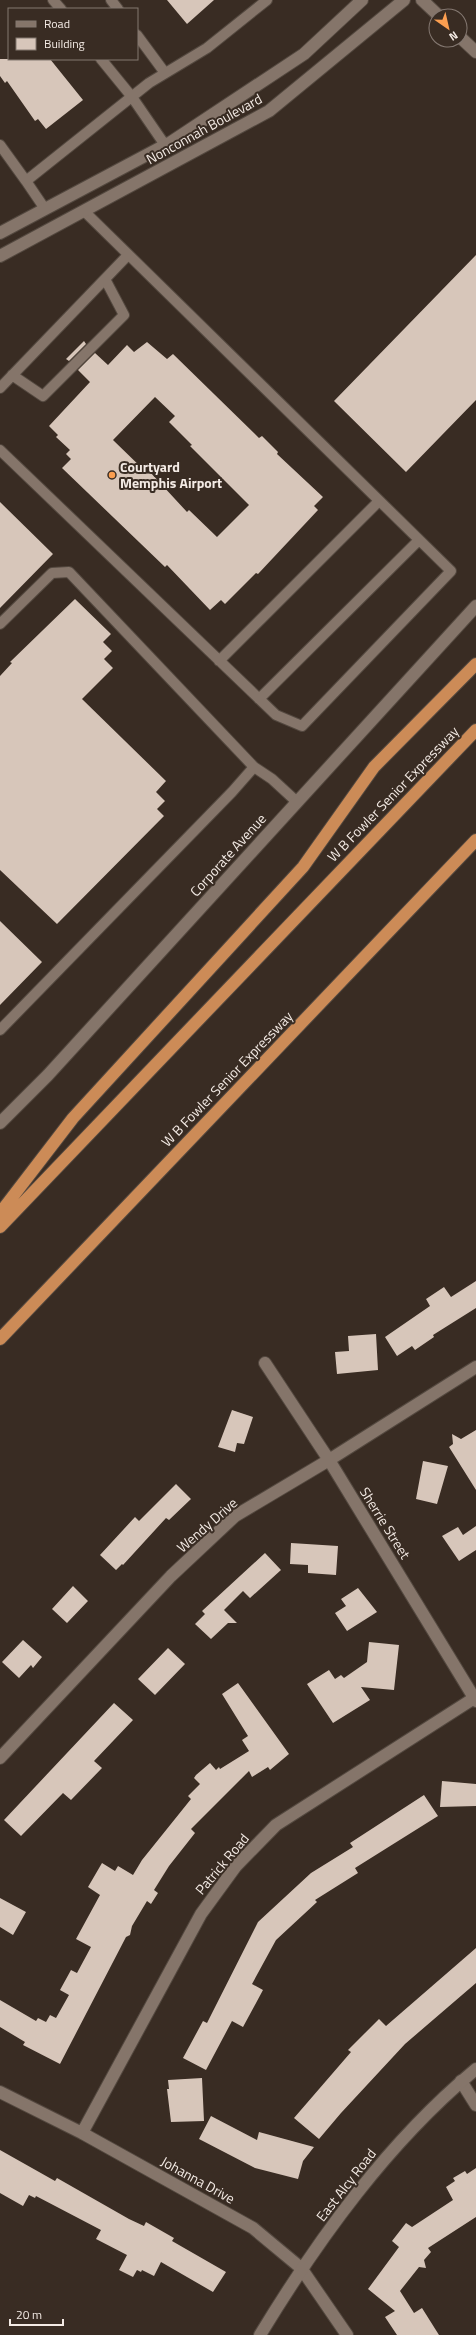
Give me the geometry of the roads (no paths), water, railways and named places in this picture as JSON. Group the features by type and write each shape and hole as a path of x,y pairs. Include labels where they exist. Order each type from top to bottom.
{"highway":[{"path":"0,1213 73,1118 303,867 374,767 476,664"},
{"name":"W B Fowler Senior Expressway","path":"0,1227 476,730"},
{"name":"W B Fowler Senior Expressway","path":"0,1339 476,840"}],"street":[{"name":"Nonconnah Boulevard","path":"0,233 165,145 304,54 362,0"},
{"name":"Nonconnah Boulevard","path":"0,256 85,212 269,111 404,0"},
{"path":"422,0 430,8"},
{"path":"468,44 476,52"},
{"name":"Corporate Avenue","path":"0,1123 48,1075 476,606"},
{"name":"Sherrie Street","path":"265,1363 328,1460 475,1699"},
{"name":"Wendy Drive","path":"0,1758 171,1576 235,1516 328,1460 476,1367"},
{"name":"Patrick Road","path":"82,2133 200,1914 236,1866 276,1825 475,1699"},
{"name":"East Alcy Road","path":"260,2335 301,2268 389,2154 461,2081 476,2069"},
{"path":"461,2081 476,2105"},
{"name":"Johanna Drive","path":"0,2092 82,2133 253,2228 301,2268 347,2335"}],"lane":[{"path":"53,0 60,8"},
{"path":"111,0 117,8"},
{"path":"26,181 149,82 207,48 267,0"},
{"path":"138,36 165,73"},
{"path":"103,60 132,97 165,145"},
{"path":"0,145 4,158 26,181 45,209"},
{"path":"0,450 276,716 302,726 451,571 85,212"},
{"path":"0,388 128,255"},
{"path":"12,375 43,396 124,315 105,279"},
{"path":"219,661 379,501"},
{"path":"259,699 419,540"},
{"path":"0,624 52,573 69,572 254,767 272,779 297,802"},
{"path":"0,1030 232,792 254,767"}],"place":[{"name":"Courtyard Memphis Airport","path":"112,475"}]}
